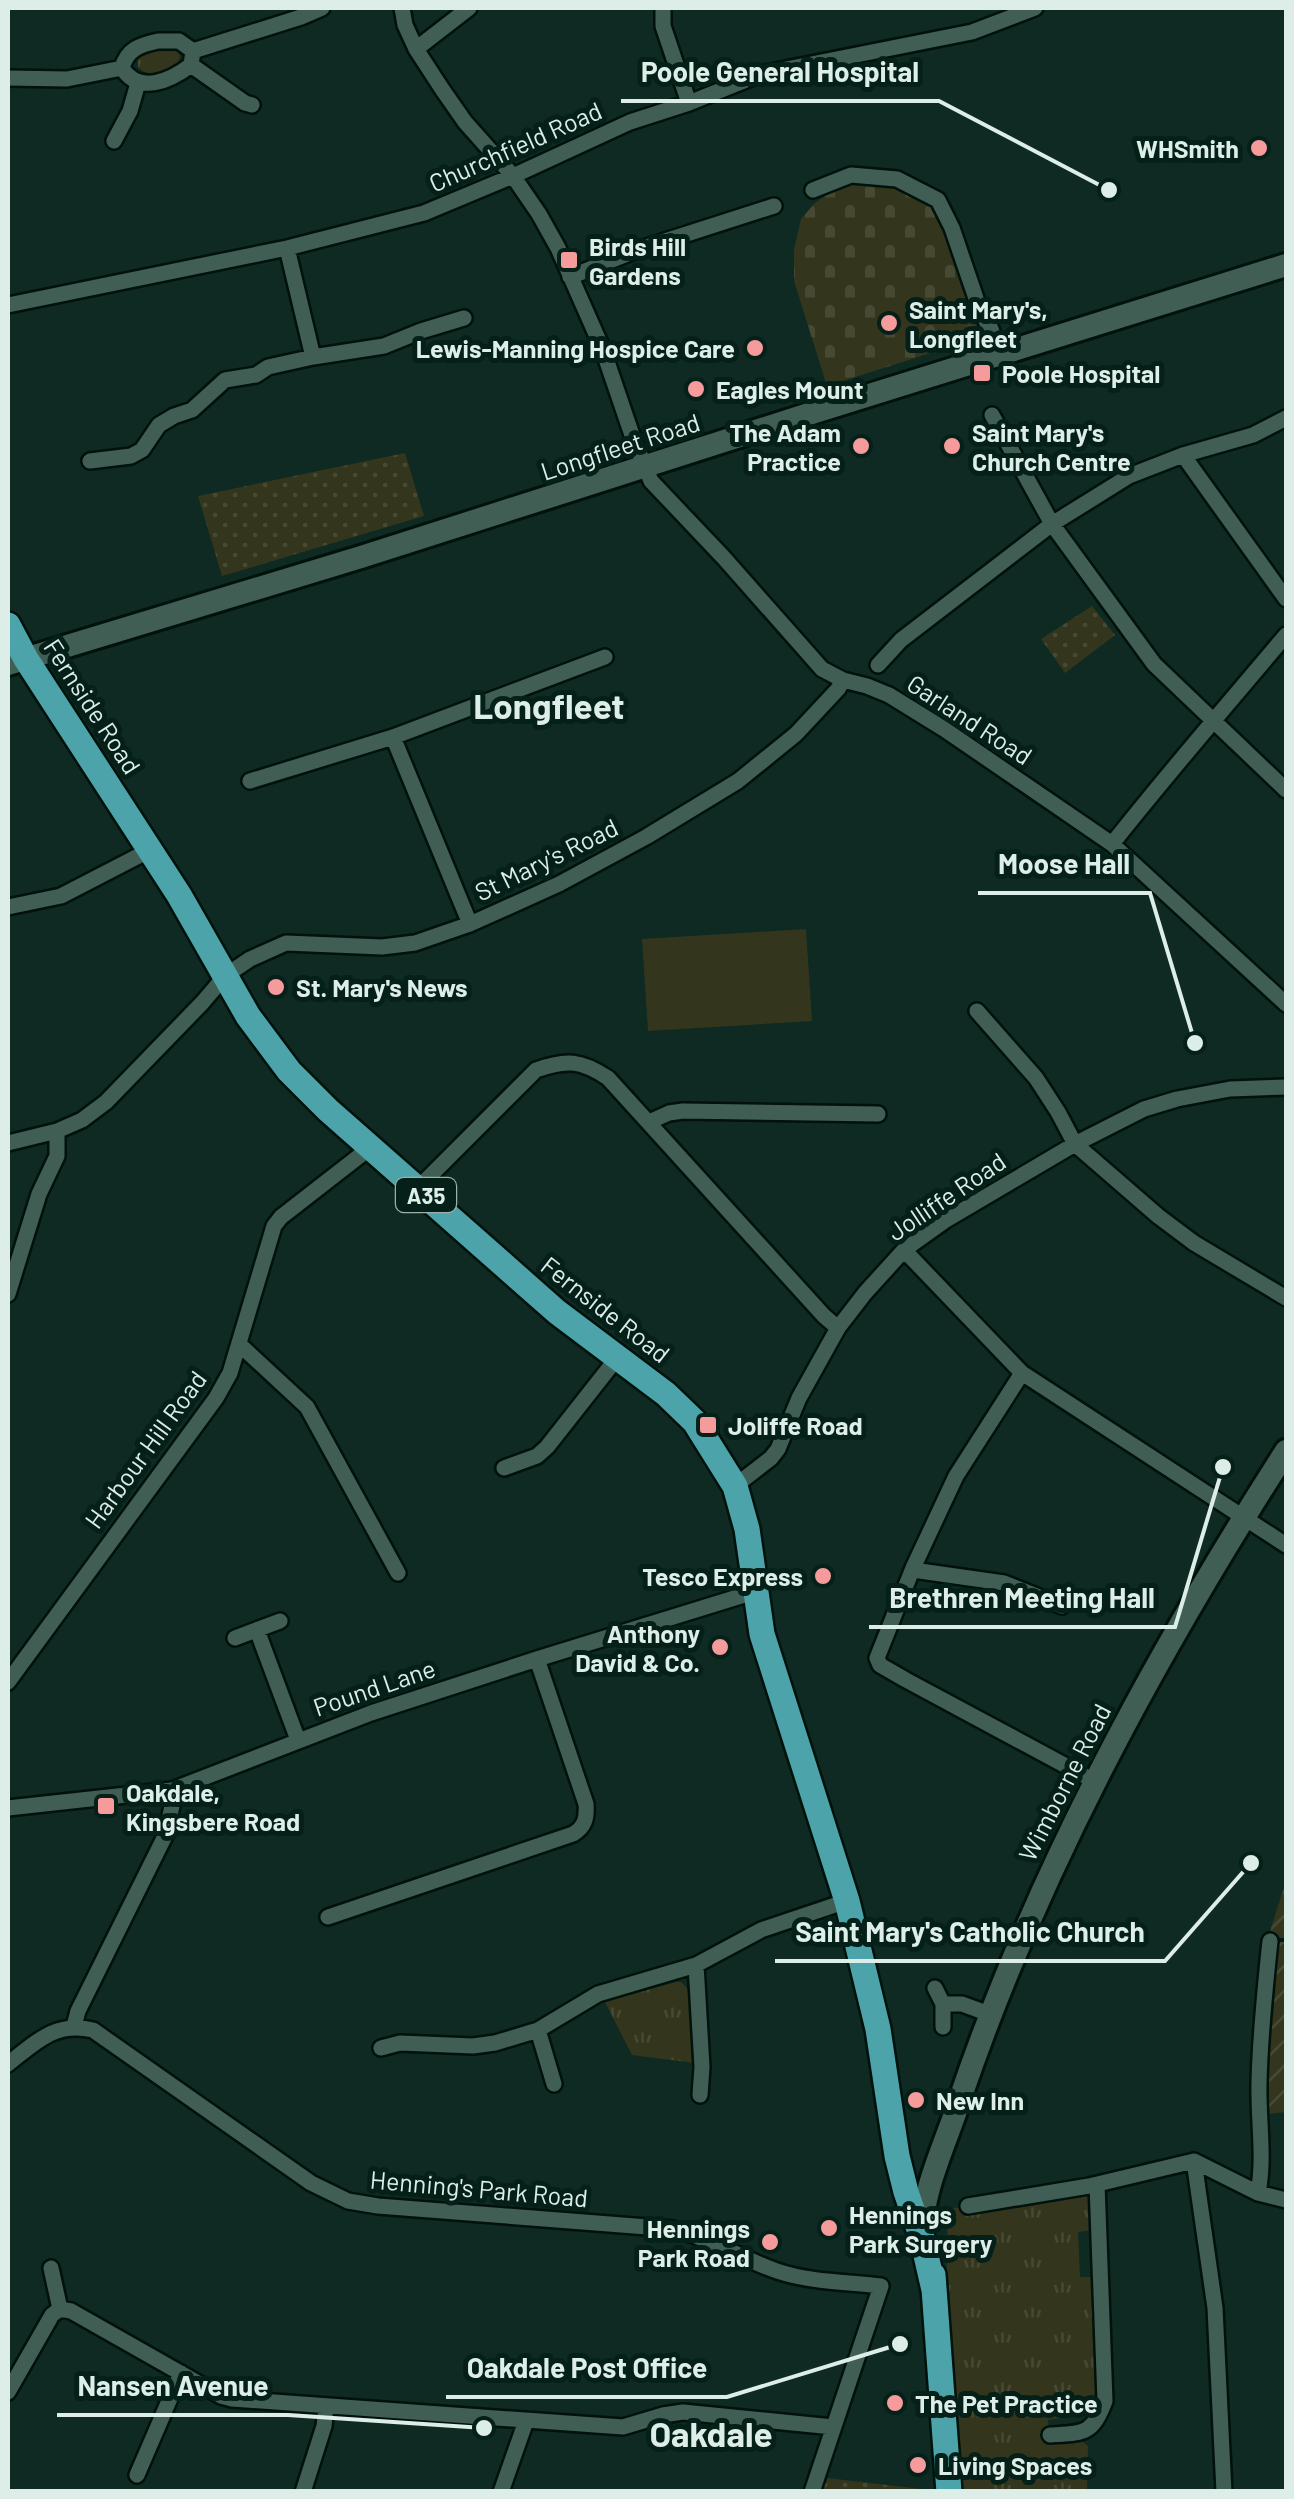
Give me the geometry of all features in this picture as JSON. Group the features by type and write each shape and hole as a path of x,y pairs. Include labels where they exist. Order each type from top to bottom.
{"highway":[{"name":"Fernside Road","path":"8,625 17,661 150,850 248,1016 288,1071 557,1312 666,1394 694,1422 735,1486 747,1529 762,1634 846,1901 878,2029 901,2172 923,2225"},
{"name":"Wimborne Road","path":"923,2225 934,2290 950,2492"}],"main road":[{"name":"Longfleet Road","path":"17,661 1286,265"},
{"name":"Wimborne Road","path":"923,2225 939,2161 992,2015 1044,1890 1186,1612 1286,1451"}],"street":[{"path":"122,68 128,78 138,83 155,83 192,58 322,8"},
{"path":"402,8 416,50 465,122 513,176 558,248 603,350 643,467"},
{"path":"416,50 469,8"},
{"path":"663,8 663,26 689,104"},
{"name":"Churchfield Road","path":"8,305 287,248 424,213 630,122 689,104 761,74 972,32 1035,8"},
{"path":"122,68 129,52 141,45 158,40 180,41 192,58 252,105"},
{"path":"8,78 67,79 122,68"},
{"path":"114,141 130,111 138,83"},
{"path":"813,190 852,176 897,178 938,200 1000,356"},
{"path":"570,277 637,250 774,206"},
{"path":"287,248 314,357"},
{"path":"90,461 131,456 142,450 160,425 192,410 225,380 314,357 384,346 464,318"},
{"path":"143,413 160,425"},
{"path":"992,415 1052,524 1154,664 1286,790"},
{"path":"878,665 901,640 1052,524 1129,476 1253,435 1286,418"},
{"path":"1183,455 1286,599"},
{"name":"Garland Road","path":"643,467 811,660 843,680 889,695 1112,844 1286,1004"},
{"path":"1112,844 1286,635"},
{"path":"250,781 393,737 605,657"},
{"name":"St Mary's Road","path":"8,1143 57,1131 82,1120 106,1102 224,976 250,958 286,943 398,946 470,924 576,874 738,781 796,734 843,680"},
{"path":"393,737 470,924"},
{"path":"8,908 61,896 150,850"},
{"path":"978,1012 1036,1078 1075,1144 1194,1243 1286,1298"},
{"path":"418,1188 536,1070 555,1063 575,1062 608,1078 838,1328"},
{"name":"Jolliffe Road","path":"735,1486 771,1458 838,1328 904,1250 946,1220 1075,1144 1144,1109 1230,1089 1286,1087"},
{"path":"649,1122 669,1112 683,1111 878,1114"},
{"path":"8,1294 39,1194 57,1156 57,1131"},
{"name":"Harbour Hill Road","path":"8,1682 216,1398 240,1344 274,1226 281,1216 370,1148"},
{"path":"904,1250 1022,1372 1286,1545"},
{"path":"240,1344 307,1408 398,1573"},
{"path":"504,1468 537,1456 547,1447 617,1358"},
{"path":"1022,1372 956,1476 877,1658 880,1665 1096,1782"},
{"path":"913,1568 1004,1583 1062,1606"},
{"name":"Pound Lane","path":"8,1808 172,1790 298,1740 537,1658 754,1592"},
{"path":"236,1638 280,1621"},
{"path":"257,1630 298,1740"},
{"path":"328,1916 579,1830 586,1819 586,1804 537,1658"},
{"path":"8,2064 48,2033 74,2026 166,1834 172,1790"},
{"path":"380,2048 400,2044 473,2046 538,2030 598,1994 696,1965 761,1930 846,1901"},
{"path":"1258,2193 1262,2174 1262,2018 1270,1941"},
{"path":"696,1965 700,2094"},
{"path":"935,1988 943,2004 943,2027"},
{"path":"943,2004 962,2004 992,2015"},
{"name":"Henning's Park Road","path":"74,2026 93,2030 311,2182 348,2201 673,2229 696,2234 792,2276 880,2286 834,2426"},
{"path":"538,2030 554,2084"},
{"path":"1194,2162 1216,2308 1224,2492"},
{"path":"968,2206 1097,2184 1194,2162 1258,2193 1286,2200"},
{"path":"1050,2434 1083,2433 1097,2422 1105,2401 1097,2184"},
{"path":"52,2268 60,2309"},
{"path":"60,2309 71,2311 232,2399 623,2427 682,2412 834,2426 812,2492"},
{"path":"8,2392 52,2316 60,2309"},
{"path":"137,2475 181,2373"},
{"path":"303,2492 324,2426 326,2406"},
{"path":"501,2492 526,2422"}],"green space":[{"path":"172,47 180,56 177,65 152,73 138,67 138,60 146,53"},
{"path":"876,181 899,186 932,206 956,251 984,336 827,386 794,281 794,250 801,219 833,190"},
{"path":"405,453 424,516 222,576 198,496"},
{"path":"1092,606 1115,635 1065,673 1041,639"},
{"path":"806,929 812,1021 648,1031 642,939"},
{"path":"1286,1881 1286,2112 1260,2115 1261,2017 1271,1928"},
{"path":"676,1982 688,1989 694,2063 632,2055 605,2002"},
{"path":"1089,2186 1092,2230 1078,2232 1080,2277 1095,2277 1095,2394 1082,2413 1048,2420 1050,2443 1082,2441 1088,2446 1087,2491 962,2491 946,2290 948,2209"},
{"path":"827,2478 930,2490 931,2491 823,2491"}],"waterway":[{"path":"1280,1940 1286,1940"}],"place":[{"name":"WHSmith","path":"1259,148"},
{"name":"Poole General Hospital","path":"1109,190"},
{"name":"Birds Hill Gardens","path":"569,260"},
{"name":"Saint Mary's, Longfleet","path":"889,323"},
{"name":"Lewis-Manning Hospice Care","path":"755,348"},
{"name":"Poole Hospital","path":"982,373"},
{"name":"Eagles Mount","path":"696,389"},
{"name":"The Adam Practice","path":"861,446"},
{"name":"Saint Mary's Church Centre","path":"952,446"},
{"name":"St. Mary's News","path":"276,987"},
{"name":"Moose Hall","path":"1195,1043"},
{"name":"Joliffe Road","path":"708,1425"},
{"name":"Brethren Meeting Hall","path":"1223,1467"},
{"name":"Tesco Express","path":"823,1576"},
{"name":"Anthony David & Co.","path":"720,1647"},
{"name":"Oakdale, Kingsbere Road","path":"106,1806"},
{"name":"Saint Mary's Catholic Church","path":"1251,1863"},
{"name":"New Inn","path":"916,2100"},
{"name":"Hennings Park Surgery","path":"829,2228"},
{"name":"Hennings Park Road","path":"770,2242"},
{"name":"Oakdale Post Office","path":"900,2344"},
{"name":"The Pet Practice","path":"895,2403"},
{"name":"Nansen Avenue","path":"484,2428"},
{"name":"Living Spaces","path":"918,2465"}],"district":[{"name":"Longfleet","path":"549,705"},
{"name":"Oakdale","path":"711,2433"}]}
